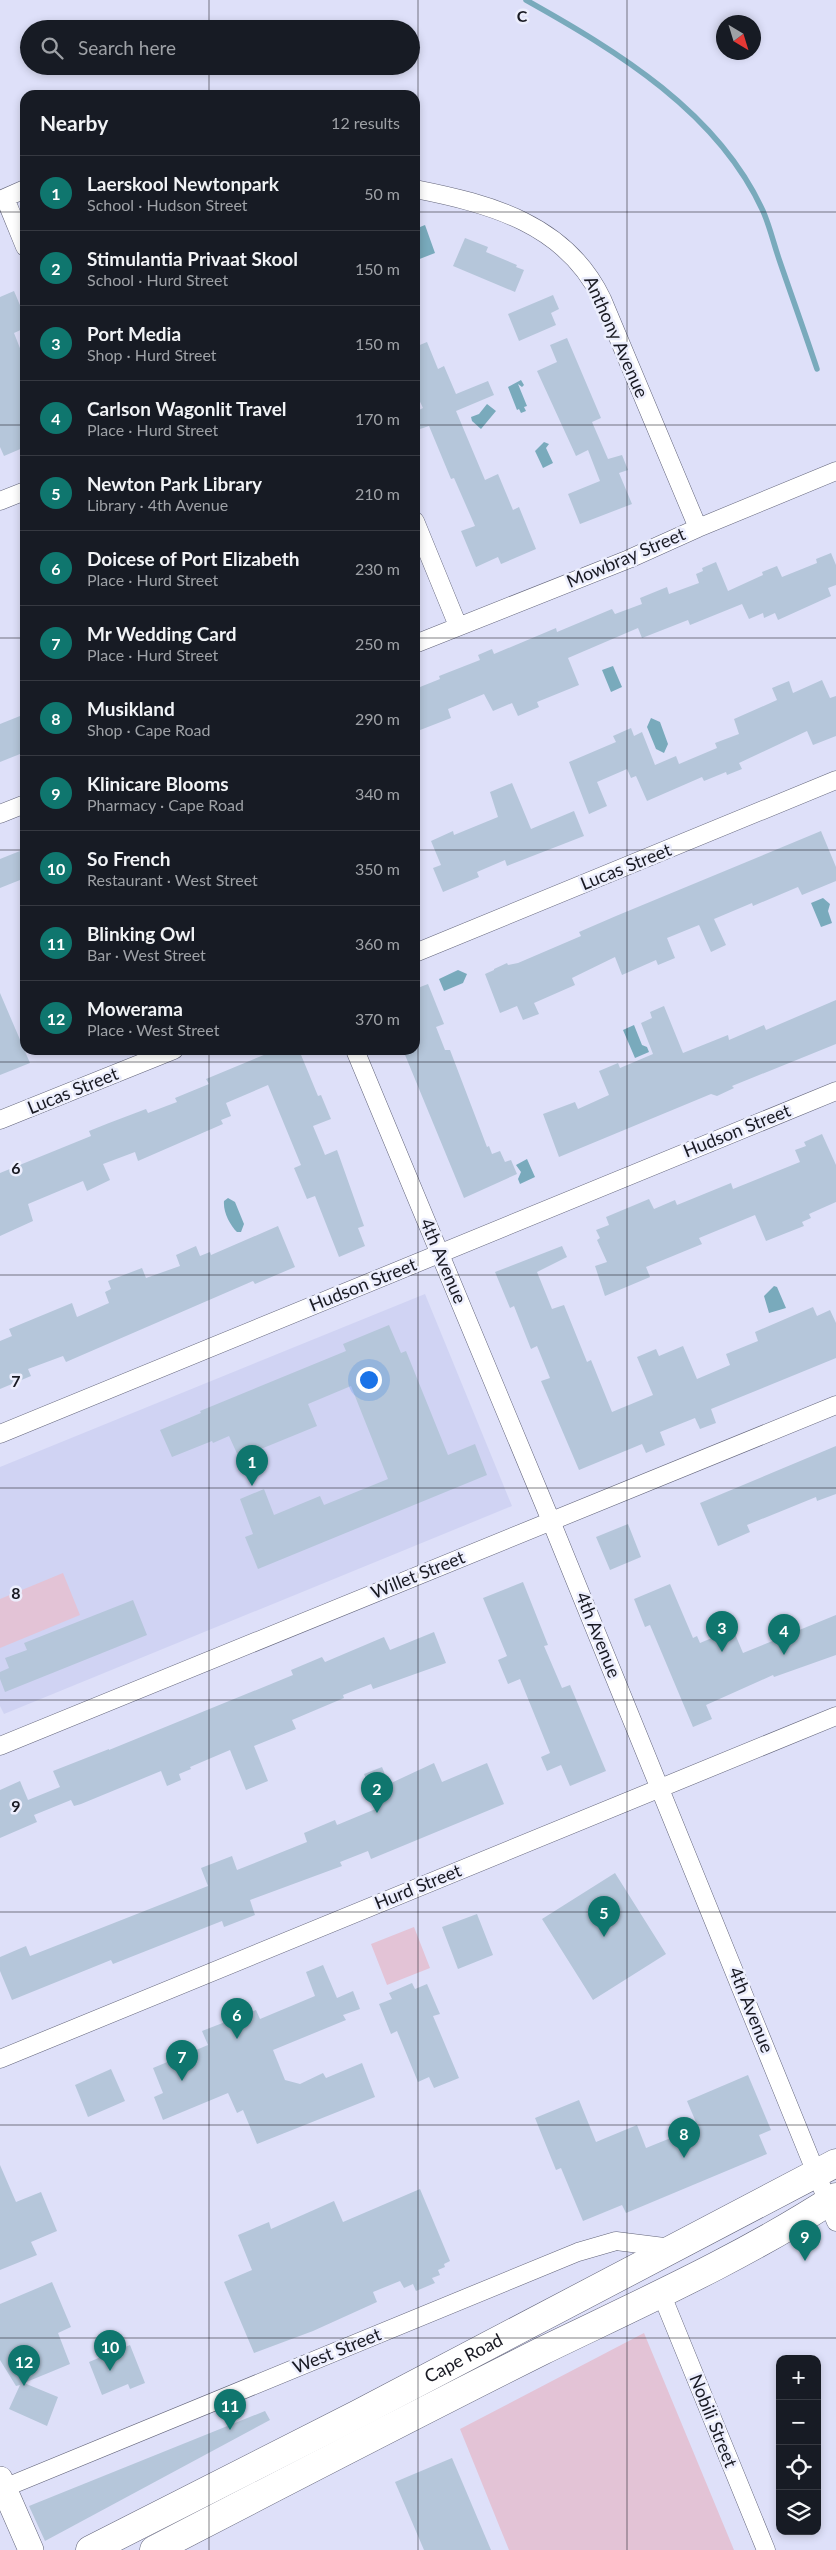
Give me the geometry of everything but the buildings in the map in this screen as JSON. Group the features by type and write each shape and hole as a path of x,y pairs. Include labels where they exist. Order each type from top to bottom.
{"main road":[{"name":"Cape Road","path":"90,2550 358,2414 826,2168"},
{"name":"Cape Road","path":"154,2550 377,2434 834,2207"}],"street":[{"name":"Anthony Avenue","path":"420,190 447,195 514,216 552,237 584,267 605,306 698,528"},
{"path":"20,191 2,199 20,237"},
{"name":"Mowbray Street","path":"420,642 629,559 698,528 836,471"},
{"path":"0,501 20,492"},
{"path":"420,533 458,626"},
{"name":"Lucas Street","path":"420,951 836,780"},
{"path":"0,814 20,806"},
{"name":"Lucas Street","path":"0,1120 162,1055"},
{"name":"4th Avenue","path":"357,1055 552,1521 661,1788 826,2168 834,2207"},
{"name":"Hudson Street","path":"0,1434 836,1091"},
{"name":"Willet Street","path":"0,1746 836,1405"},
{"name":"Hurd Street","path":"0,2059 836,1716"},
{"name":"West Street","path":"2,2484 578,2252 614,2242 675,2248"},
{"name":"Nobili Street","path":"661,2293 766,2550"},
{"path":"2,2484 32,2550"}],"shaded area":[{"path":"425,225 435,253 420,259 420,227"},
{"path":"521,380 524,385 522,387 518,384 527,406 524,407 526,411 521,413 519,409 517,410 508,387"},
{"path":"487,404 496,411 481,429 472,421 471,417 479,414"},
{"path":"544,442 549,444 546,448 553,463 543,468 535,451"},
{"path":"613,666 622,687 611,692 602,670"},
{"path":"651,718 660,722 668,744 664,753 656,749 647,727"},
{"path":"823,898 830,904 828,911 832,923 821,927 811,903"},
{"path":"458,970 467,974 463,983 444,991 439,979"},
{"path":"634,1025 642,1045 647,1047 649,1052 635,1058 623,1030"},
{"path":"527,1159 535,1177 520,1184 518,1179 521,1172 516,1165"},
{"path":"228,1198 235,1202 244,1224 241,1232 237,1232 234,1229 226,1214 224,1201"},
{"path":"774,1286 777,1287 786,1308 769,1313 764,1296"},
{"path":"425,1294 512,1506 4,1714 0,1706 0,1467"},
{"path":"63,1573 80,1615 0,1648 0,1599"},
{"path":"414,1927 430,1968 387,1985 371,1944"},
{"path":"644,2333 734,2550 509,2550 460,2429"}],"waterway":[{"path":"526,0 629,63 692,114 720,143 744,176 763,211 817,369"}],"place":[{"name":"Laerskool Newtonpark","path":"252,1486"},
{"name":"Port Media","path":"722,1652"},
{"name":"Carlson Wagonlit Travel","path":"784,1655"},
{"name":"Stimulantia Privaat Skool","path":"377,1813"},
{"name":"Newton Park Library","path":"604,1937"},
{"name":"Doicese of Port Elizabeth","path":"237,2039"},
{"name":"Mr Wedding Card","path":"182,2081"},
{"name":"Musikland","path":"684,2158"},
{"name":"Klinicare Blooms","path":"805,2261"},
{"name":"So French","path":"110,2371"},
{"name":"Mowerama","path":"24,2386"},
{"name":"Blinking Owl","path":"230,2430"}]}
